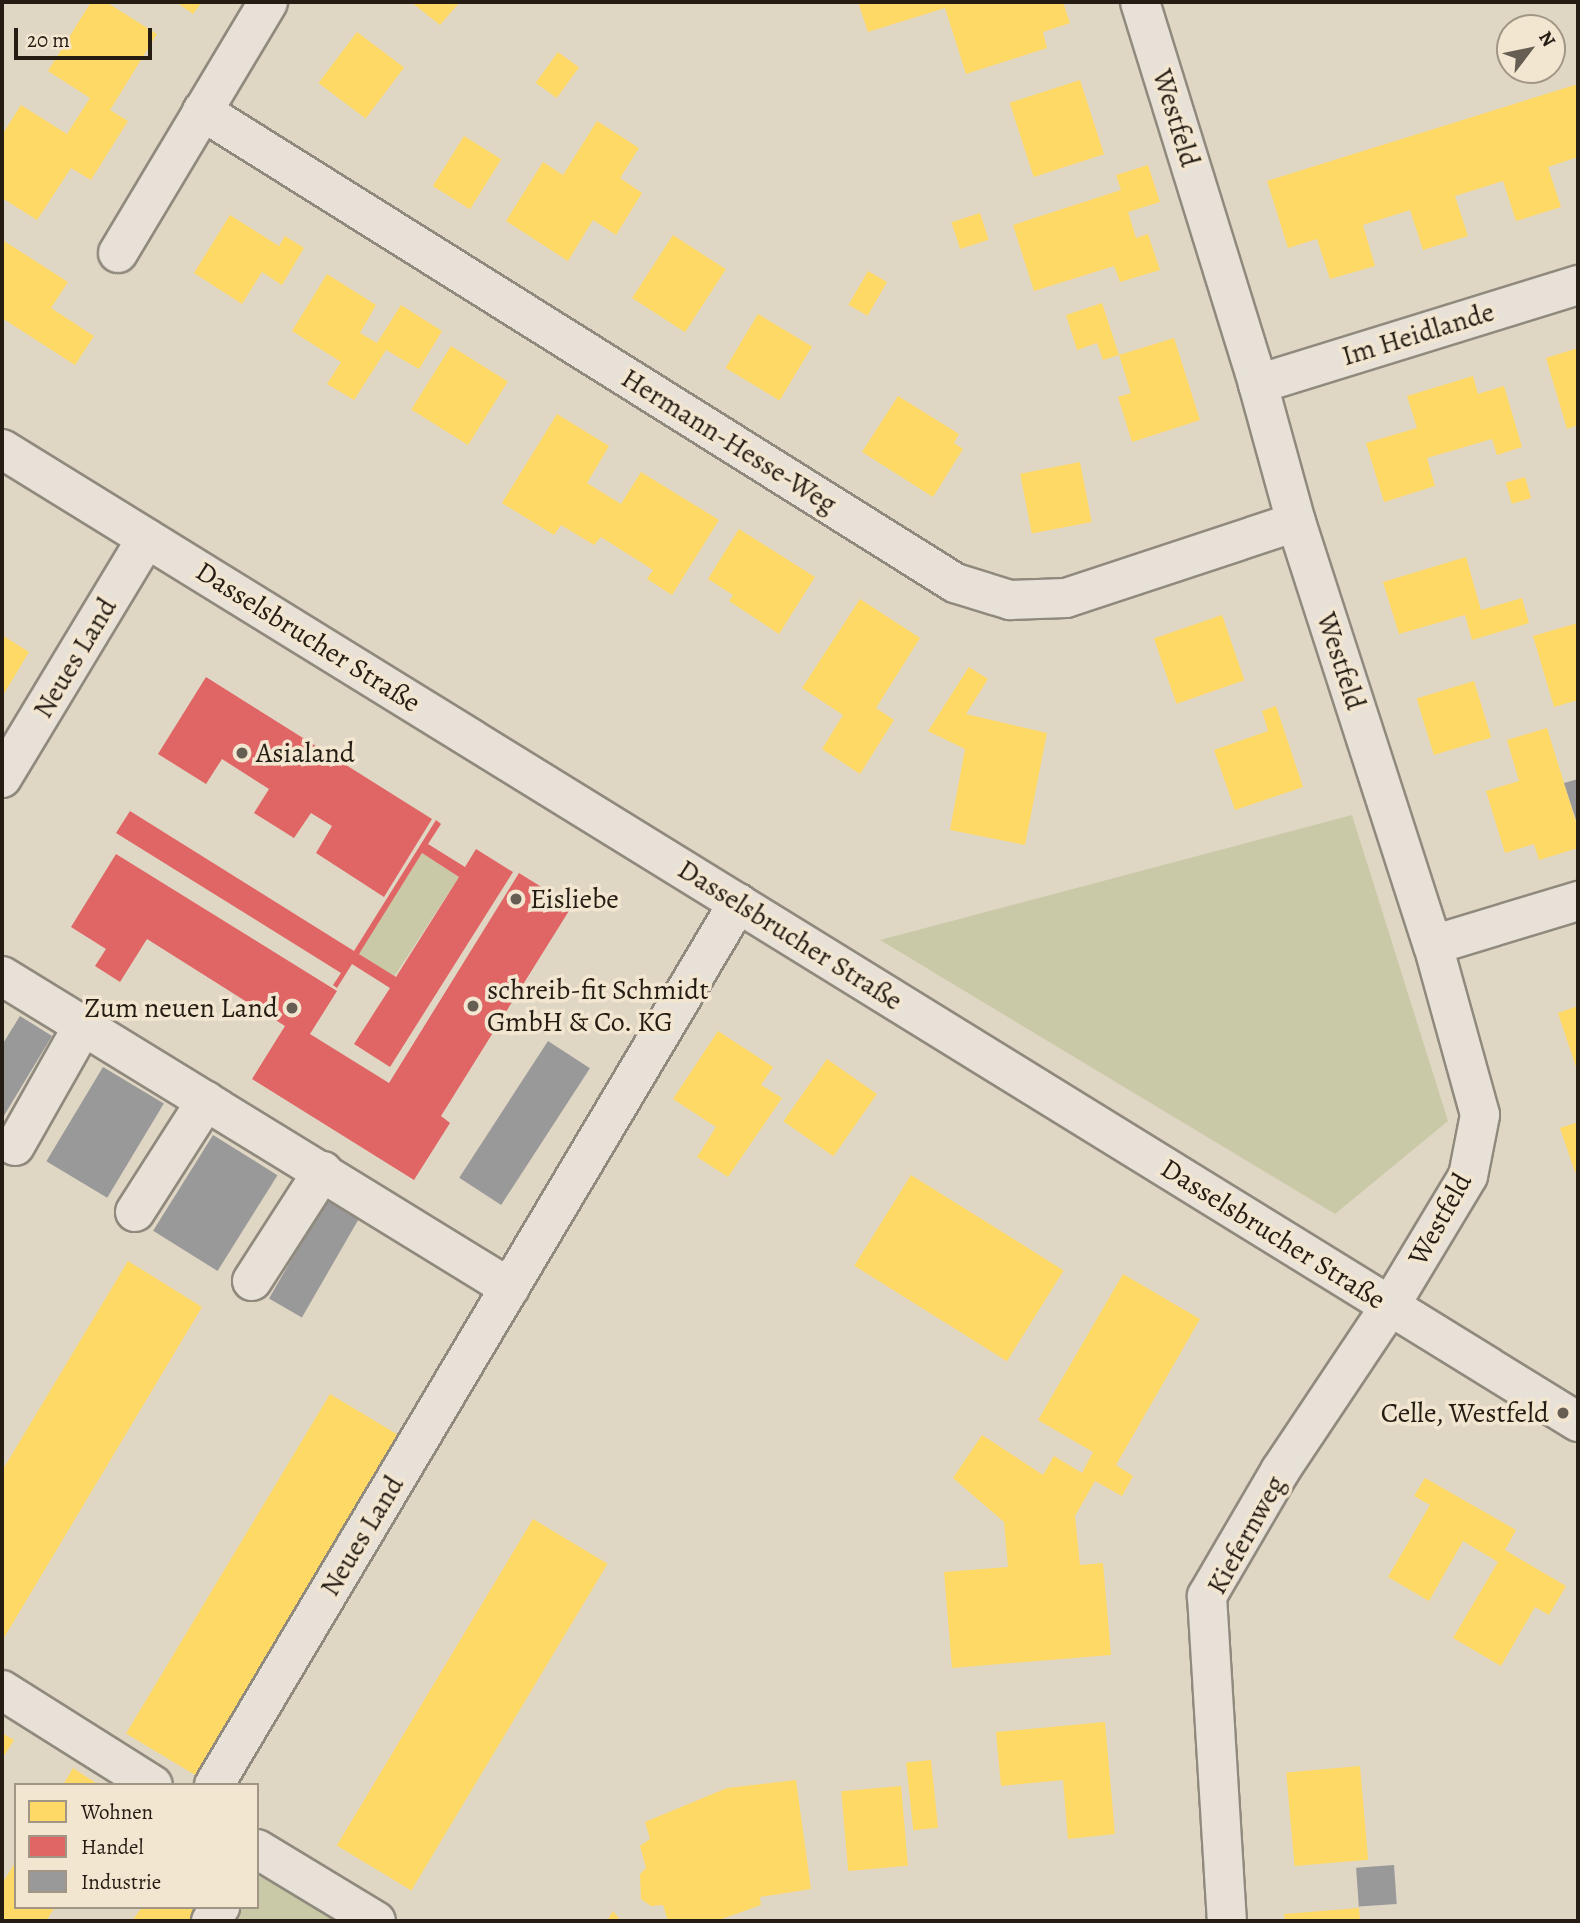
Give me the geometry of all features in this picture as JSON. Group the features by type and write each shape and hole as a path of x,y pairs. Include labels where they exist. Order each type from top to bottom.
{"street":[{"path":"118,253 268,2"},
{"name":"Westfeld","path":"1140,2 1258,384 1296,522 1433,946 1480,1115 1468,1176 1391,1306"},
{"name":"Hermann-Hesse-Weg","path":"202,111 955,583 1010,600 1066,598 1296,522"},
{"name":"Im Heidlande","path":"1258,384 1578,285"},
{"name":"Dasselsbrucher Straße","path":"2,449 1578,1422"},
{"name":"Neues Land","path":"2,779 147,538"},
{"path":"1433,946 1578,901"},
{"name":"Neues Land","path":"215,1783 737,903"},
{"path":"2,976 510,1287"},
{"path":"15,1146 83,1026"},
{"path":"135,1212 206,1101"},
{"path":"252,1281 323,1171"},
{"name":"Kiefernweg","path":"1227,1921 1207,1596 1280,1471 1391,1306"},
{"path":"2,1690 150,1783"},
{"path":"259,1850 376,1921"}],"green space":[{"path":"1352,815 1448,1121 1335,1214 880,940"},
{"path":"422,853 459,877 394,977 357,953"},
{"path":"263,1867 354,1921 230,1921 238,1909 259,1909 259,1874"}],"building: Wohnen":[{"path":"91,2 106,2 157,34 110,110 128,121 91,180 71,168 37,220 2,198 2,135 21,105 67,134 90,98 48,71"},
{"path":"176,2 202,2 193,14"},
{"path":"411,2 460,2 440,25"},
{"path":"858,2 1063,2 1070,23 1043,32 1047,48 966,74 945,8 868,32"},
{"path":"357,32 404,68 366,119 318,83"},
{"path":"558,52 579,67 557,98 536,83"},
{"path":"1080,80 1104,154 1034,177 1010,103"},
{"path":"1578,84 1578,157 1548,167 1561,207 1516,221 1503,181 1455,196 1468,236 1423,250 1410,210 1363,225 1375,266 1330,279 1317,239 1288,248 1267,181"},
{"path":"597,121 639,148 620,178 642,193 616,235 593,220 568,261 506,221 543,162 563,175"},
{"path":"464,136 501,159 470,209 433,186"},
{"path":"1148,165 1160,202 1128,212 1136,238 1148,234 1160,270 1120,282 1114,266 1034,291 1013,225 1121,190 1116,175"},
{"path":"980,213 989,240 960,249 951,222"},
{"path":"230,215 279,246 285,236 304,248 282,285 262,272 242,304 194,273"},
{"path":"673,235 726,269 685,332 632,298"},
{"path":"4,241 68,282 51,308 94,336 75,365 2,318"},
{"path":"868,271 887,282 868,316 848,305"},
{"path":"327,274 376,305 360,333 377,343 401,305 442,331 419,369 386,350 354,400 327,384 341,362 292,331"},
{"path":"1102,303 1119,355 1103,360 1097,343 1077,350 1066,315"},
{"path":"758,314 812,346 780,400 726,368"},
{"path":"1174,338 1200,420 1132,442 1118,397 1131,393 1119,355"},
{"path":"451,346 508,382 468,445 411,410"},
{"path":"1578,348 1578,425 1567,429 1546,358"},
{"path":"1473,376 1478,394 1504,386 1522,447 1497,455 1492,439 1427,458 1435,486 1384,502 1366,443 1417,428 1407,396"},
{"path":"898,396 959,434 954,443 963,449 933,497 862,452"},
{"path":"557,414 609,446 587,483 621,504 641,472 719,520 672,595 647,579 653,570 601,537 594,545 561,525 554,535 502,503"},
{"path":"1080,462 1092,522 1032,534 1020,474"},
{"path":"1525,477 1531,498 1512,504 1506,483"},
{"path":"739,529 815,577 779,634 729,601 733,595 708,579"},
{"path":"1466,557 1481,610 1522,598 1529,623 1472,640 1465,615 1399,634 1383,582"},
{"path":"860,599 920,638 876,708 894,720 860,774 822,749 843,715 802,688"},
{"path":"1222,615 1244,680 1176,704 1154,638"},
{"path":"1578,623 1578,700 1554,707 1533,636"},
{"path":"2,635 29,652 2,697"},
{"path":"969,667 988,679 966,714 1047,733 1025,845 950,830 965,749 928,731"},
{"path":"1474,681 1491,737 1434,755 1417,699"},
{"path":"1276,706 1303,787 1235,810 1214,750 1268,731 1262,711"},
{"path":"1547,728 1578,828 1578,848 1539,860 1534,844 1505,853 1486,791 1519,781 1507,740"},
{"path":"1578,1006 1578,1073 1558,1013"},
{"path":"718,1031 773,1067 761,1085 782,1098 728,1177 697,1157 716,1127 673,1099"},
{"path":"827,1059 877,1094 833,1156 783,1121"},
{"path":"1578,1122 1578,1171 1575,1172 1560,1128"},
{"path":"911,1175 1064,1270 1007,1361 854,1266"},
{"path":"128,1261 202,1307 2,1641 2,1471"},
{"path":"1123,1274 1200,1319 1116,1465 1133,1476 1122,1496 1095,1481 1075,1516 1080,1565 1103,1563 1111,1655 952,1668 944,1572 1008,1567 1004,1522 953,1478 982,1435 1043,1475 1054,1456 1082,1473 1093,1452 1038,1420"},
{"path":"330,1394 405,1439 201,1778 126,1733"},
{"path":"1425,1478 1516,1530 1505,1550 1566,1586 1549,1615 1535,1607 1501,1666 1453,1638 1498,1562 1463,1541 1429,1601 1388,1577 1430,1505 1414,1496"},
{"path":"533,1519 608,1564 411,1890 337,1846"},
{"path":"1105,1722 1115,1834 1068,1839 1063,1780 1001,1786 996,1732"},
{"path":"2,1733 14,1740 2,1759"},
{"path":"931,1760 938,1828 913,1830 906,1763"},
{"path":"1360,1766 1368,1860 1294,1866 1286,1772"},
{"path":"73,1768 96,1783 64,1783"},
{"path":"796,1780 811,1889 760,1897 761,1905 716,1921 668,1921 663,1905 651,1906 641,1899 640,1874 646,1868 640,1846 650,1839 645,1822 727,1788"},
{"path":"901,1786 908,1866 848,1871 841,1791"},
{"path":"14,1864 14,1909 54,1909 46,1921 2,1921 2,1884"},
{"path":"1359,1908 1360,1921 1285,1921 1284,1914"},
{"path":"141,1909 208,1909 200,1921 132,1921"},
{"path":"613,1911 621,1921 607,1921"}],"building: Handel":[{"path":"206,677 432,819 384,897 316,853 332,826 311,813 294,838 254,813 269,789 222,759 206,784 158,754"},
{"path":"130,811 354,951 436,820 441,824 428,844 465,867 476,849 513,872 390,1067 354,1044 390,988 352,964 337,988 333,985 341,973 116,833","holes":["422,853 459,877 396,977 359,954"]},
{"path":"116,854 337,991 310,1034 389,1083 519,873 572,906 441,1116 450,1123 414,1180 252,1079 285,1026 147,939 120,982 95,966 106,949 71,927"}],"building: Industrie":[{"path":"1578,779 1578,826 1564,783"},
{"path":"20,1016 52,1036 2,1119 2,1045"},
{"path":"548,1041 590,1068 501,1205 459,1178"},
{"path":"103,1067 164,1104 107,1198 46,1161"},
{"path":"213,1135 277,1175 218,1271 153,1231"},
{"path":"327,1198 360,1217 302,1317 269,1298"},
{"path":"1394,1865 1397,1904 1359,1907 1356,1868"}],"place":[{"name":"Asialand","path":"242,753"},
{"name":"Eisliebe","path":"516,899"},
{"name":"schreib-fit Schmidt GmbH & Co. KG","path":"473,1006"},
{"name":"Zum neuen Land","path":"292,1008"},
{"name":"Celle, Westfeld","path":"1563,1413"}]}
